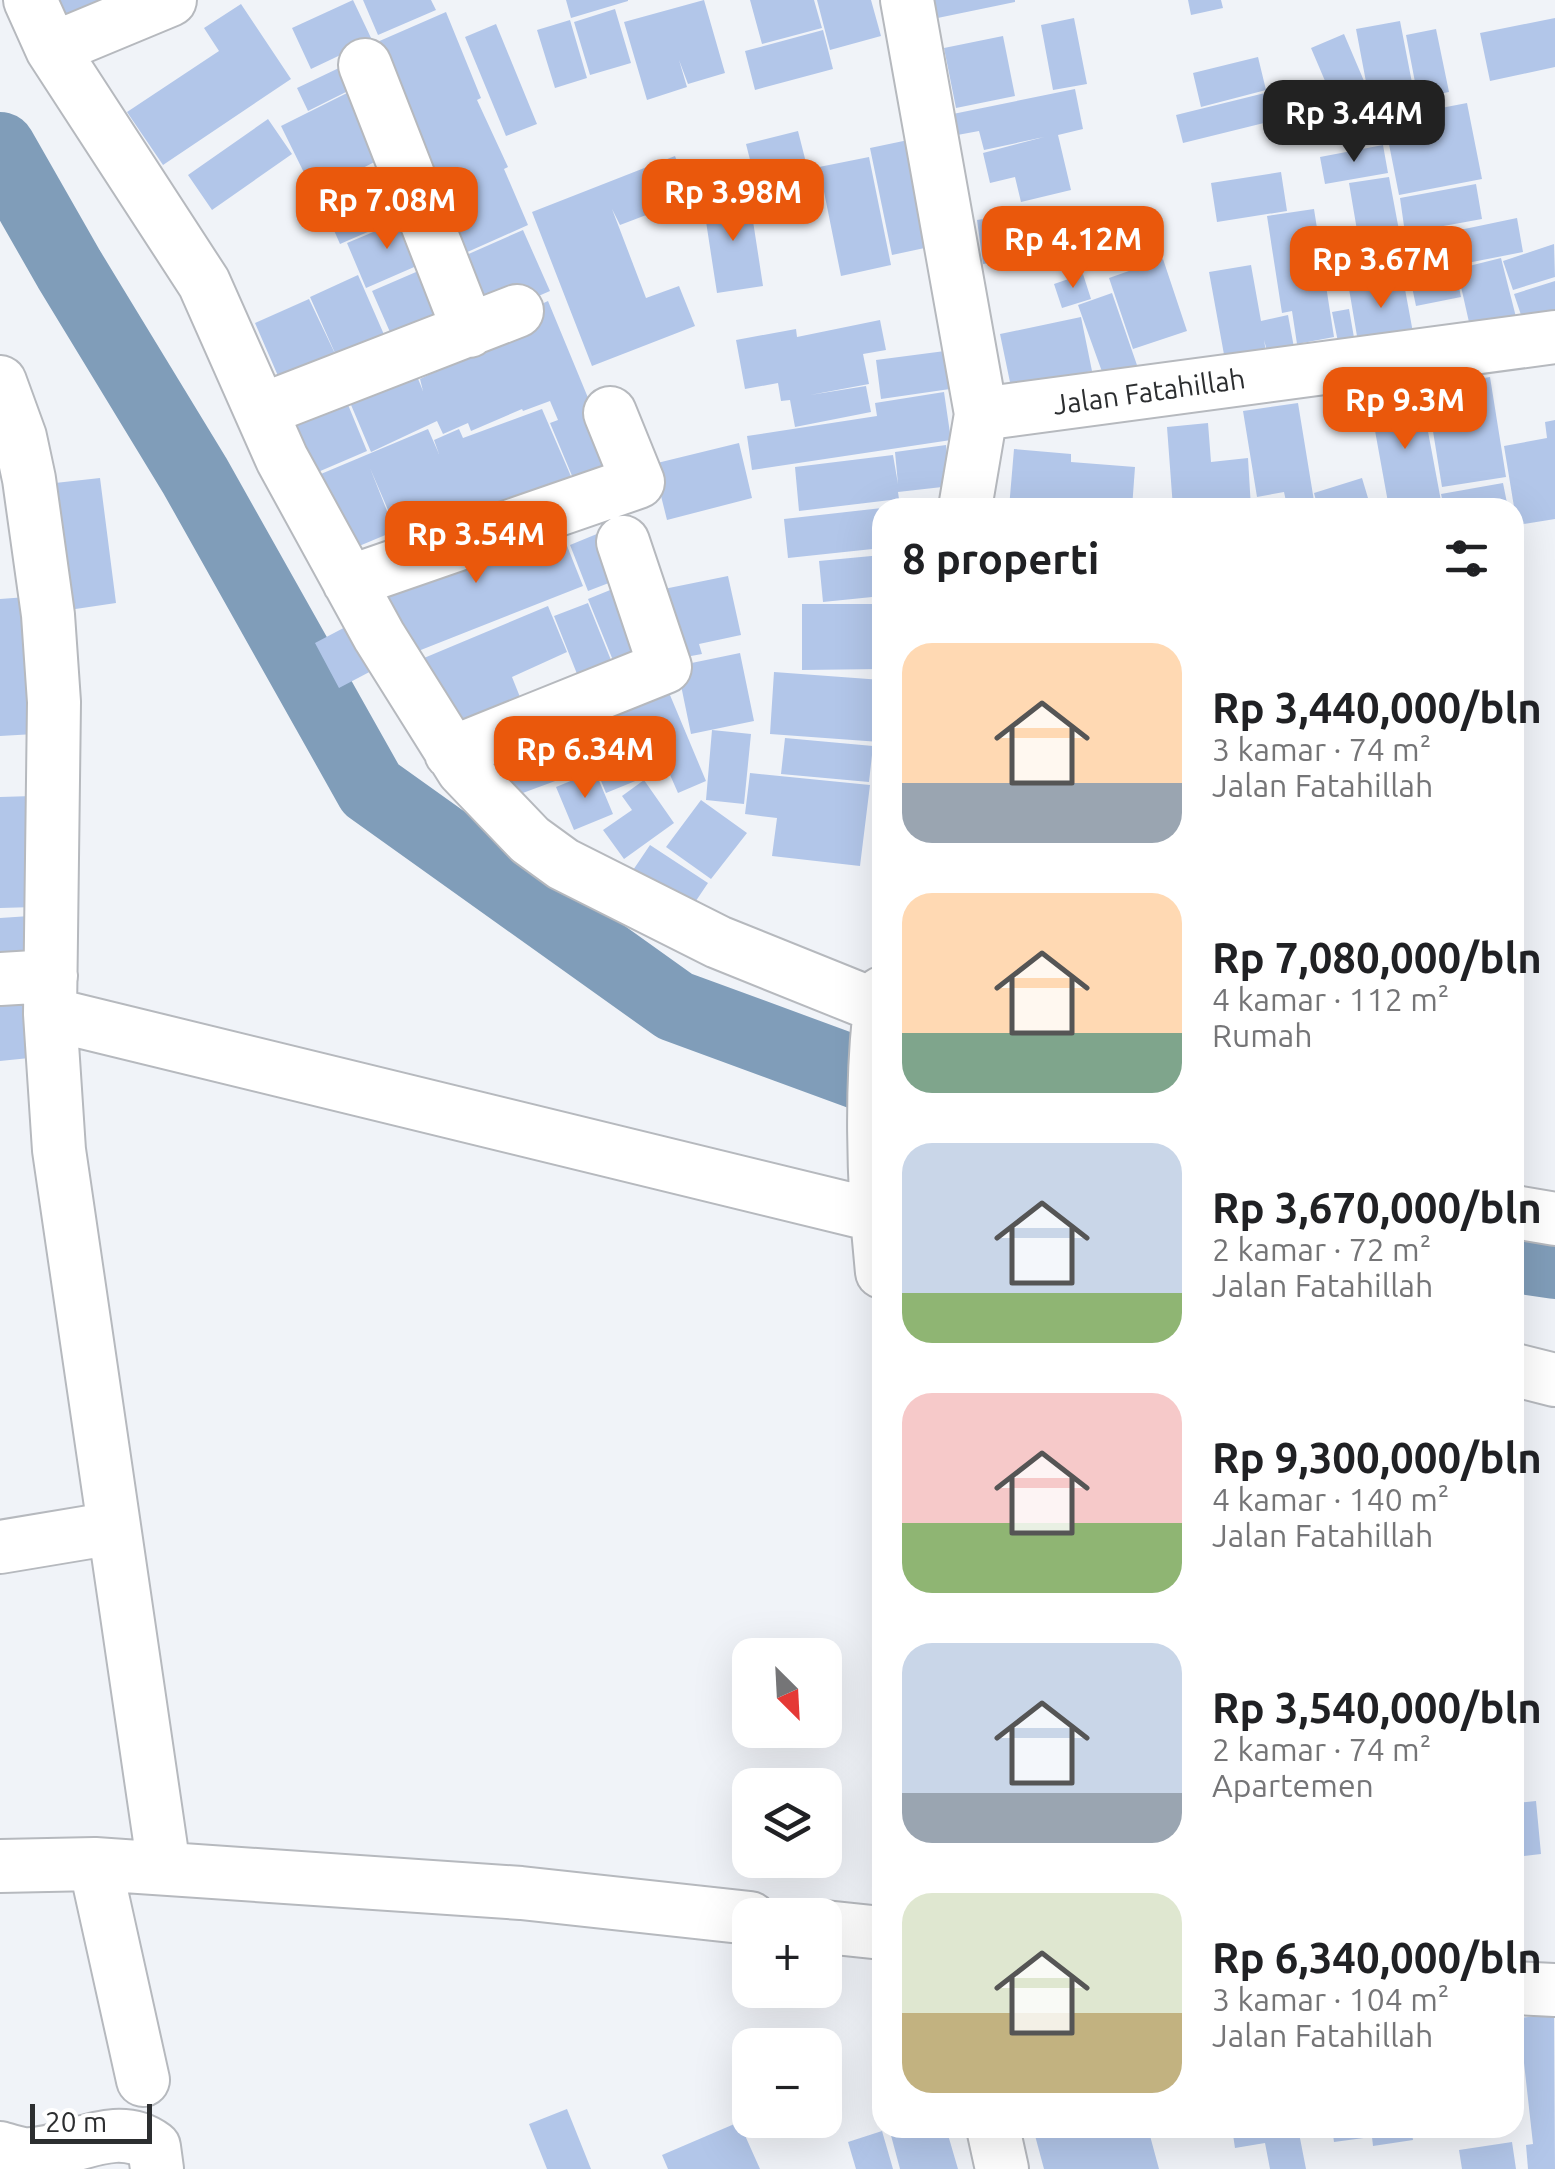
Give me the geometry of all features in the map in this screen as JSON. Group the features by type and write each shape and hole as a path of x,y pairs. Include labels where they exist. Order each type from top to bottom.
{"street":[{"path":"30,0 52,49 194,266 282,459 349,582 451,753 530,840 564,864 718,942 872,1008"},
{"path":"52,49 170,0"},
{"path":"907,0 980,414 967,498"},
{"path":"364,65 468,331"},
{"path":"262,410 517,311"},
{"name":"Jalan Fatahillah","path":"980,414 1555,337"},
{"path":"0,382 30,478 48,615 54,702 34,990 164,1868"},
{"path":"349,582 638,482 610,413"},
{"path":"451,753 664,668 623,542"},
{"path":"34,990 872,1204"},
{"path":"1524,1214 1555,1219"},
{"path":"1524,1372 1555,1380"},
{"path":"0,1547 114,1528"},
{"path":"95,1864 143,2080"},
{"path":"0,1866 95,1864 164,1868 520,1893 732,1916"},
{"path":"842,1928 872,1932"},
{"path":"1524,1988 1555,1990"},
{"path":"0,2148 26,2154 106,2136 143,2138 154,2147 158,2169"},
{"path":"995,2138 1002,2169"}],"building":[{"path":"44,0 113,0 56,26"},
{"path":"353,0 372,40 311,69 292,28"},
{"path":"363,0 431,0 436,10 378,35"},
{"path":"566,0 628,0 628,1 571,18"},
{"path":"704,0 725,73 688,84 679,60 687,87 647,100 624,22"},
{"path":"750,0 814,0 822,28 762,44"},
{"path":"817,0 871,0 881,36 830,50"},
{"path":"919,0 1015,0 1015,2 923,21"},
{"path":"1188,0 1221,0 1223,8 1191,15"},
{"path":"241,4 291,79 163,165 127,112 219,51 204,28"},
{"path":"615,9 631,63 590,75 574,22"},
{"path":"446,12 528,225 454,258 368,46"},
{"path":"1074,18 1087,84 1053,90 1041,25"},
{"path":"1555,18 1555,67 1490,81 1480,33"},
{"path":"570,20 587,78 555,88 537,30"},
{"path":"1400,21 1414,93 1370,103 1356,29"},
{"path":"496,24 537,124 506,136 465,37"},
{"path":"1436,29 1449,92 1418,98 1406,35"},
{"path":"823,30 833,69 755,90 745,51"},
{"path":"1344,34 1364,81 1331,95 1311,48"},
{"path":"1003,36 1015,96 956,108 944,48"},
{"path":"1258,57 1266,90 1201,107 1193,73"},
{"path":"341,67 352,89 308,111 297,88"},
{"path":"1075,89 1083,129 1058,135 1071,190 1021,202 1015,177 990,183 983,153 1044,137 984,150 979,131 952,136 948,115"},
{"path":"1277,90 1284,118 1183,143 1176,115"},
{"path":"347,93 363,124 394,152 314,193 281,126"},
{"path":"1467,103 1482,179 1399,195 1384,119"},
{"path":"268,119 292,154 212,210 188,175"},
{"path":"798,131 817,206 765,219 746,144"},
{"path":"913,139 934,246 892,255 870,148"},
{"path":"1383,145 1388,173 1325,184 1320,157"},
{"path":"675,156 691,198 620,225 612,209 646,298 679,286 695,326 592,366 532,212"},
{"path":"869,157 891,265 841,276 819,167"},
{"path":"387,164 409,214 340,244 318,194"},
{"path":"1281,172 1287,211 1217,222 1211,183"},
{"path":"1389,177 1401,241 1360,248 1349,183"},
{"path":"1476,184 1482,219 1405,233 1400,198"},
{"path":"749,195 763,286 717,293 703,202"},
{"path":"1069,206 1076,250 983,264 977,220"},
{"path":"1314,209 1334,337 1297,344 1292,311 1282,313 1267,216"},
{"path":"409,217 428,261 366,288 347,243"},
{"path":"1517,218 1523,252 1457,265 1450,232"},
{"path":"523,230 550,291 481,321 455,260"},
{"path":"1448,234 1461,297 1416,306 1403,244"},
{"path":"1554,244 1555,277 1513,290 1503,261"},
{"path":"1399,245 1403,269 1342,280 1338,256"},
{"path":"1501,258 1517,321 1471,331 1457,269"},
{"path":"1163,259 1187,331 1133,349 1109,278"},
{"path":"1251,265 1261,321 1288,315 1295,353 1269,358 1264,340 1268,363 1227,371 1209,272"},
{"path":"423,269 448,326 397,348 372,291"},
{"path":"1402,273 1414,338 1359,348 1348,283"},
{"path":"1083,274 1091,299 1062,308 1054,284"},
{"path":"358,275 389,346 285,392 255,323 309,299 339,362 310,297"},
{"path":"1555,281 1555,317 1525,327 1514,294"},
{"path":"1112,293 1138,368 1105,380 1078,305"},
{"path":"548,301 591,405 584,408 615,480 580,495 550,423 558,420 550,401 471,431 468,423 443,434 437,421 371,452 343,386 412,364 423,391 420,379 445,367 438,352"},
{"path":"1349,309 1356,349 1340,352 1332,312"},
{"path":"1081,317 1092,371 1011,387 1000,334"},
{"path":"880,320 886,350 863,354 869,384 810,395 866,386 871,412 795,427 790,400 781,401 778,383 745,389 736,340 796,329 797,337"},
{"path":"945,351 950,389 881,399 876,360"},
{"path":"1490,377 1506,477 1442,487 1426,388"},
{"path":"342,390 367,451 311,475 285,414"},
{"path":"944,392 951,440 752,470 747,436 877,416 875,403"},
{"path":"1421,394 1440,498 1387,498 1370,403"},
{"path":"1298,403 1314,498 1285,498 1284,492 1257,497 1243,411"},
{"path":"542,409 576,488 470,524 465,514 403,545 370,468 395,531 340,554 309,479 428,429 439,454 434,440 459,429 463,438"},
{"path":"1555,420 1555,519 1524,524 1524,498 1513,498 1504,446 1547,438 1545,422"},
{"path":"1208,423 1211,462 1248,458 1250,498 1172,498 1167,427"},
{"path":"739,443 752,498 667,520 653,464"},
{"path":"946,445 951,486 898,492 899,498 872,498 872,502 799,511 795,467 893,455 898,484 895,452"},
{"path":"1014,449 1071,454 1071,462 1135,467 1133,498 1010,498"},
{"path":"100,478 116,603 62,611 46,484"},
{"path":"1362,478 1368,498 1315,498 1314,493"},
{"path":"1503,483 1506,498 1442,498 1441,494"},
{"path":"872,509 872,549 788,558 784,519"},
{"path":"554,513 583,586 398,659 369,586"},
{"path":"609,529 627,576 588,591 570,545"},
{"path":"872,556 872,597 823,602 819,561"},
{"path":"728,576 741,635 699,644 702,654 669,660 654,591"},
{"path":"625,584 658,664 621,680 588,599"},
{"path":"27,597 35,734 0,736 0,599"},
{"path":"588,603 619,680 585,694 554,616"},
{"path":"802,604 872,604 872,669 802,670"},
{"path":"548,606 567,652 512,677 520,697 452,725 424,658"},
{"path":"353,623 377,668 339,688 315,643"},
{"path":"740,653 754,721 691,734 677,666"},
{"path":"774,672 872,679 872,741 770,734"},
{"path":"662,676 706,781 678,793 667,768 606,793 575,717"},
{"path":"573,716 593,767 512,797 499,767 519,758 513,744"},
{"path":"712,730 751,734 744,804 706,800"},
{"path":"785,738 872,746 869,782 781,774"},
{"path":"595,771 613,814 574,830 556,787"},
{"path":"750,773 870,785 860,866 772,856 777,818 745,814"},
{"path":"644,780 674,823 624,859 603,830 632,810 622,796"},
{"path":"33,796 35,907 0,908 0,797"},
{"path":"701,800 747,833 711,879 666,847"},
{"path":"650,845 708,883 683,920 625,882"},
{"path":"30,916 33,967 0,969 0,918"},
{"path":"31,992 39,1057 0,1061 0,995"},
{"path":"1536,1801 1541,1854 1524,1856 1524,1802"},
{"path":"1554,2014 1555,2169 1528,2169 1526,2145 1533,2144 1524,2063 1524,2017"},
{"path":"567,2109 591,2169 547,2169 529,2124"},
{"path":"732,2125 732,2138 746,2138 760,2169 668,2169 662,2155"},
{"path":"872,2134 872,2138 884,2138 893,2169 856,2169 848,2142"},
{"path":"892,2138 949,2138 958,2169 900,2169"},
{"path":"1036,2138 1151,2138 1159,2169 1044,2169"},
{"path":"1234,2138 1300,2138 1306,2169 1270,2169 1265,2143 1235,2148"},
{"path":"1372,2138 1413,2138 1413,2140 1373,2146"},
{"path":"1512,2142 1516,2169 1462,2169 1459,2150"}],"waterway":[{"path":"0,148 195,476 371,789 675,1006 872,1078"},
{"path":"1524,1258 1555,1263"}]}
